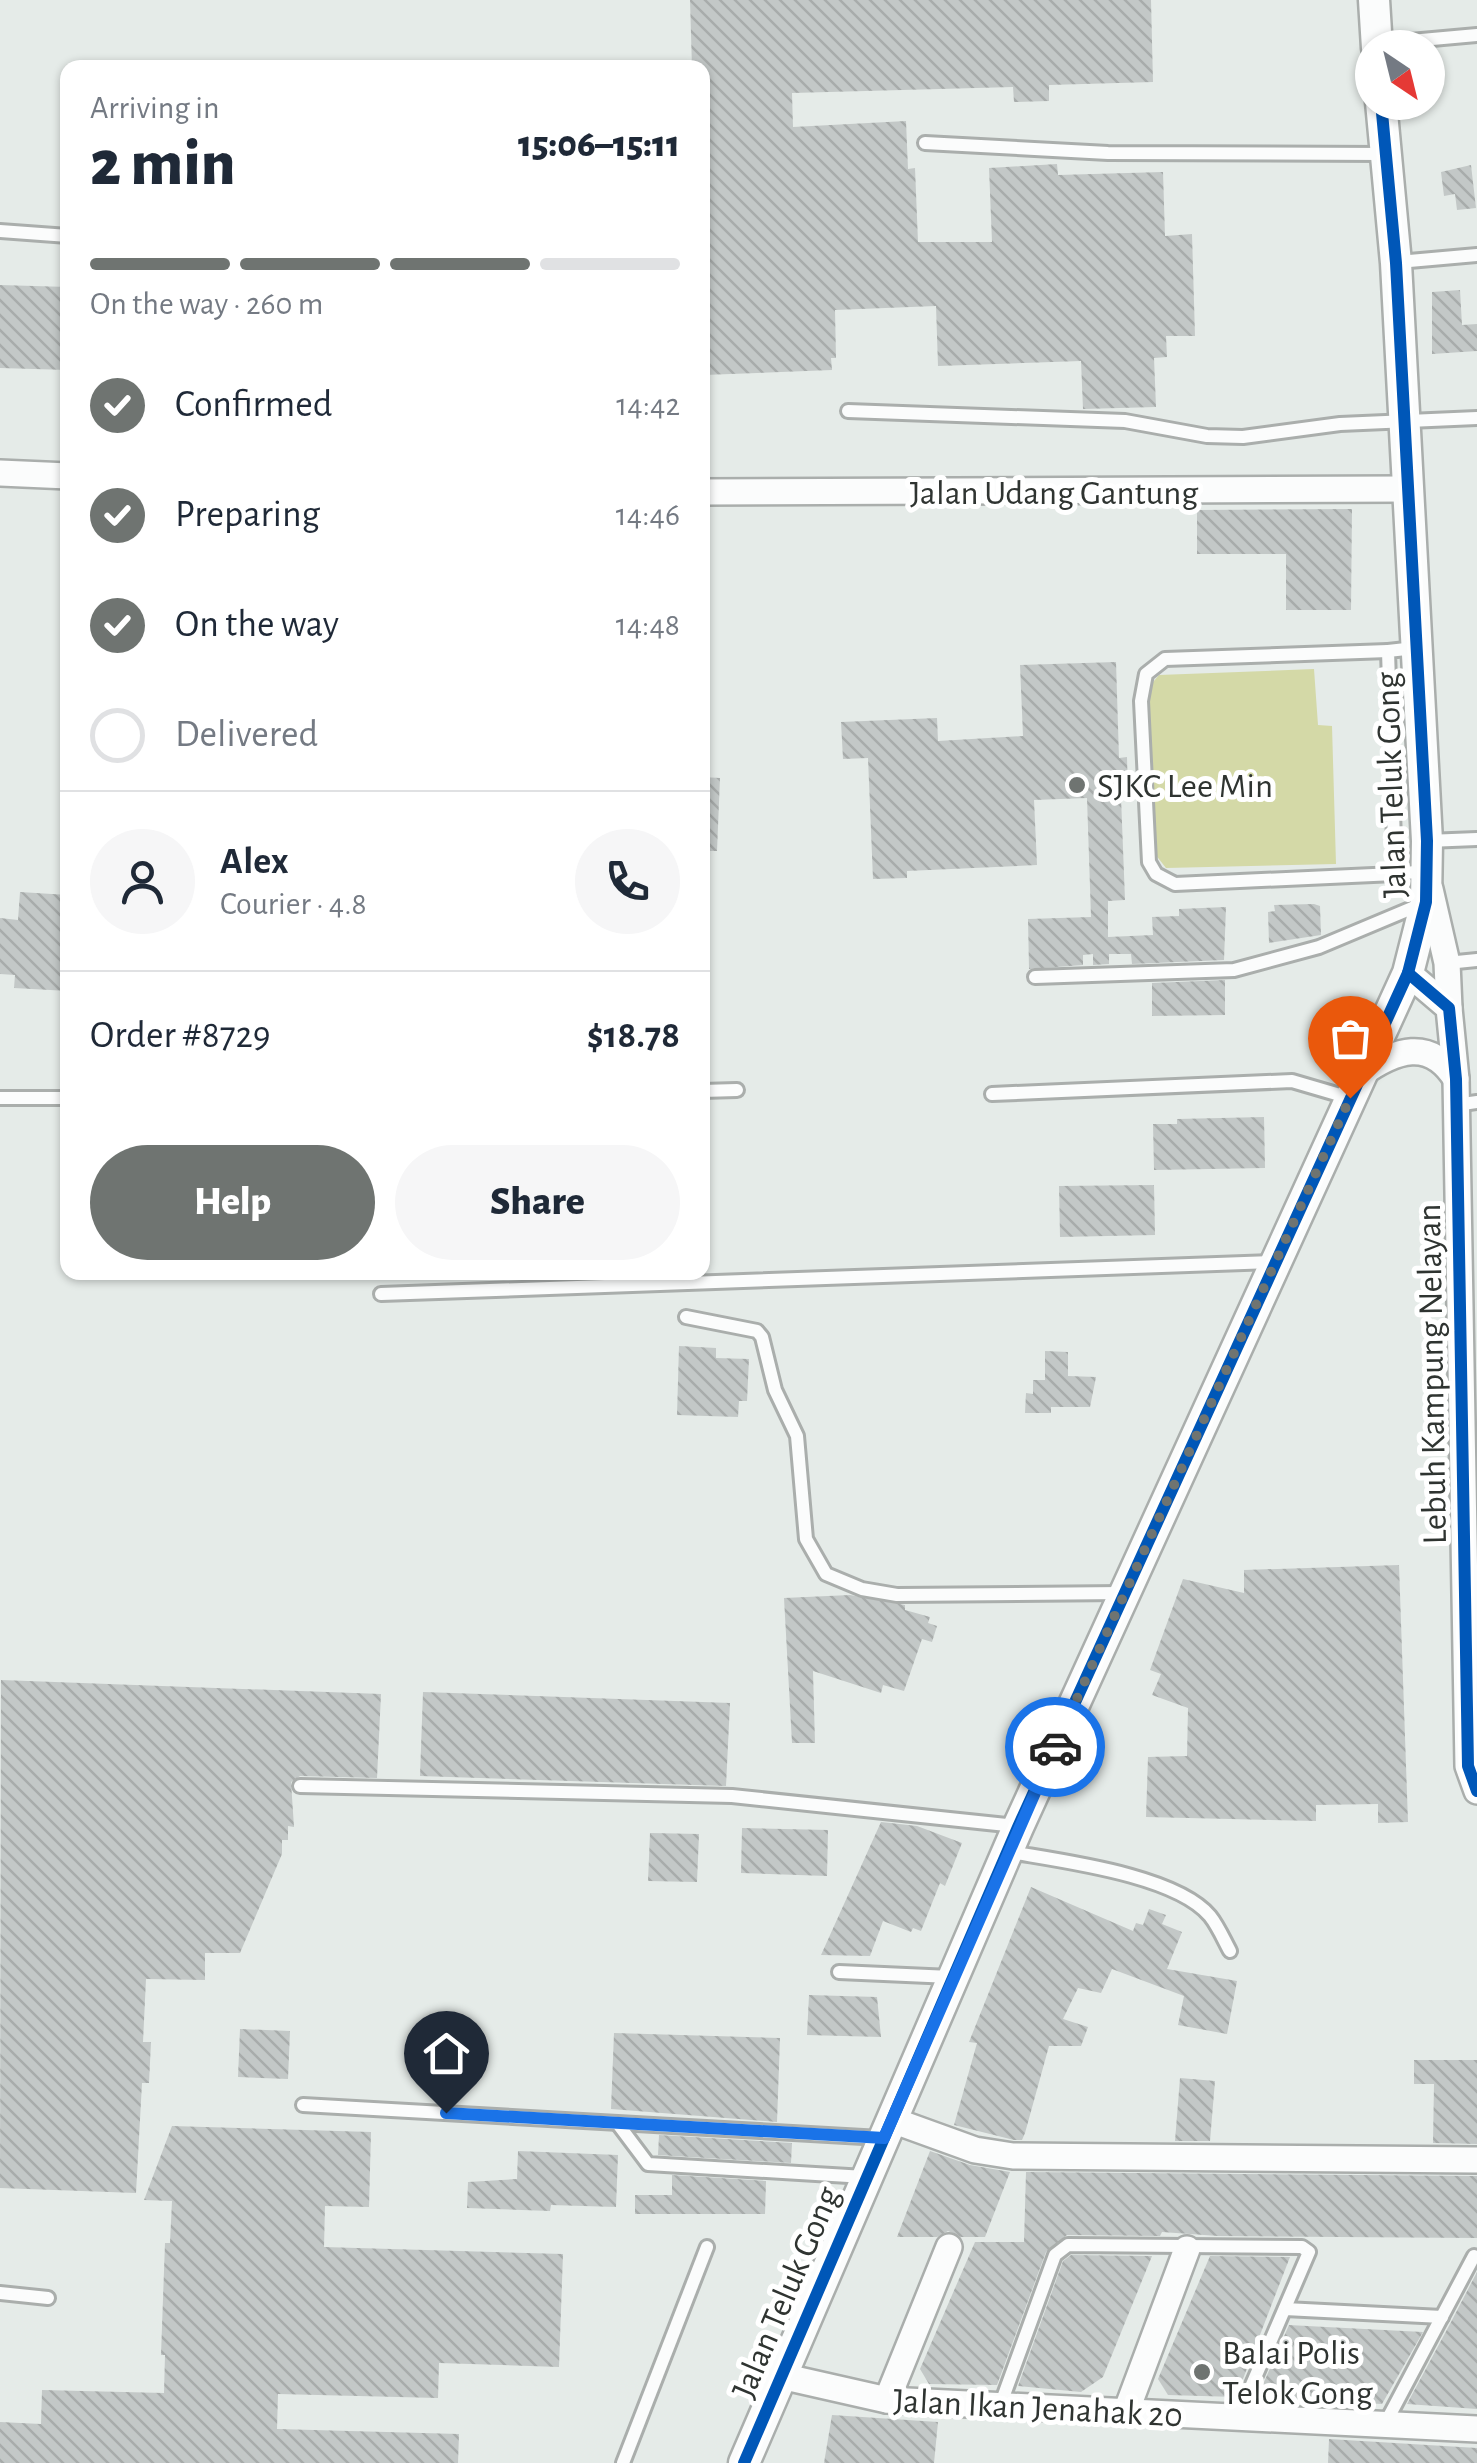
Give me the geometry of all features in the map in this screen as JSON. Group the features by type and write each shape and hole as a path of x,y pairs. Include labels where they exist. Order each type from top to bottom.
{"street":[{"path":"1374,0 1376,30"},
{"name":"Jalan Teluk Gong","path":"746,2463 1013,1839 1408,973 1426,884 1427,840 1401,650 1404,419 1383,120"},
{"path":"0,473 60,476"},
{"name":"Jalan Udang Gantung","path":"710,492 1405,489"},
{"name":"Lebuh Kampung Nelayan","path":"1426,884 1448,963 1456,1079 1466,1104 1468,1766 1477,1791"},
{"path":"1408,973 1449,1008"},
{"path":"1356,1086 1397,1052 1418,1050 1438,1057 1456,1079"},
{"path":"888,2129 1013,2156 1477,2160"},
{"path":"887,2400 949,2248"},
{"path":"1126,2412 1187,2249"},
{"name":"Jalan Ikan Jenahak 20","path":"781,2376 887,2400 1477,2429"}],"lane":[{"path":"1445,38 1477,34"},
{"path":"925,143 1108,152 1385,154"},
{"path":"0,231 60,235"},
{"path":"1396,263 1477,256"},
{"path":"848,411 1125,420 1207,436 1244,437 1404,419 1477,418"},
{"path":"1395,874 1401,650 1165,659 1146,674 1141,701 1149,862 1161,879 1175,884 1395,874 1426,884"},
{"path":"1427,840 1477,839"},
{"path":"1035,977 1234,970 1320,947 1426,884"},
{"path":"1448,963 1477,960"},
{"path":"992,1094 1278,1080 1356,1086"},
{"path":"710,1091 738,1090"},
{"path":"0,1098 60,1098"},
{"path":"381,1294 1276,1262"},
{"path":"686,1317 757,1331 762,1337 775,1390 797,1436 806,1539 826,1574 862,1590 897,1595 1125,1593"},
{"path":"300,1786 732,1796 1013,1839 1070,1863 1180,1894 1210,1916 1230,1950"},
{"path":"840,1972 953,1977"},
{"path":"303,2105 618,2124 888,2129"},
{"path":"618,2124 648,2164 867,2177"},
{"path":"1000,2406 1055,2255 1068,2245 1302,2247 1308,2252 1238,2417"},
{"path":"623,2463 707,2247"},
{"path":"1385,2424 1474,2256"},
{"path":"0,2293 48,2298"},
{"path":"1285,2308 1442,2317"}],"green space":[{"path":"1314,669 1318,725 1332,726 1336,864 1166,868 1155,854 1148,688 1159,675"}],"building":[{"path":"690,0 1151,0 1153,82 1049,85 1049,101 1014,102 1013,87 792,93 793,127 906,121 908,169 915,168 918,242 992,242 989,168 1057,164 1058,175 1163,172 1165,236 1192,234 1195,336 1166,336 1167,357 1154,358 1156,407 1083,409 1081,361 938,366 936,306 835,310 836,358 831,358 832,370 710,375 710,60 692,60"},
{"path":"1471,165 1476,208 1457,210 1455,194 1444,196 1441,172"},
{"path":"0,285 60,287 60,370 0,368"},
{"path":"1460,290 1462,325 1477,324 1477,351 1432,354 1432,292"},
{"path":"1352,509 1351,610 1286,610 1286,554 1197,554 1197,510"},
{"path":"1116,662 1119,758 1127,757 1128,796 1121,797 1125,900 1108,901 1108,937 1153,935 1152,917 1179,916 1179,909 1226,907 1224,960 1132,964 1131,954 1109,954 1109,964 1093,965 1093,954 1083,955 1083,965 1029,969 1028,919 1091,917 1087,798 1034,800 1037,865 907,871 907,878 873,879 868,758 843,759 841,722 937,718 938,741 1023,736 1020,665"},
{"path":"710,777 720,778 717,851 710,851"},
{"path":"20,892 60,894 60,991 14,988 15,975 0,974 0,918 18,920"},
{"path":"1274,905 1320,906 1321,935 1269,943 1268,912 1275,911"},
{"path":"1225,980 1225,1015 1152,1016 1152,983"},
{"path":"1264,1117 1265,1168 1154,1170 1153,1124 1177,1124 1177,1119"},
{"path":"1154,1185 1155,1235 1060,1237 1059,1186"},
{"path":"679,1346 716,1348 716,1358 749,1359 747,1401 739,1401 738,1417 677,1415"},
{"path":"1045,1351 1068,1352 1068,1376 1096,1377 1090,1407 1051,1407 1051,1413 1025,1413 1026,1393 1033,1394 1033,1380 1045,1380"},
{"path":"1399,1565 1408,1822 1378,1823 1378,1804 1316,1805 1316,1821 1146,1817 1148,1757 1187,1756 1188,1708 1152,1695 1161,1674 1150,1670 1183,1579 1244,1593 1244,1570"},
{"path":"850,1595 905,1605 905,1610 930,1617 928,1623 937,1626 932,1642 922,1639 904,1691 883,1685 881,1693 813,1671 815,1743 792,1743 784,1598"},
{"path":"1,1680 381,1694 377,1778 300,1776 291,1782 294,1827 288,1826 288,1840 282,1840 282,1854 240,1953 205,1953 205,1980 146,1979 143,2042 151,2042 149,2083 142,2083 136,2193 0,2188"},
{"path":"423,1692 730,1703 726,1786 420,1776"},
{"path":"881,1822 917,1826 962,1843 945,1886 940,1883 921,1931 913,1928 911,1932 883,1921 870,1956 821,1955"},
{"path":"742,1828 828,1830 827,1876 741,1873"},
{"path":"650,1833 699,1834 697,1882 648,1881"},
{"path":"1031,1887 1133,1931 1136,1923 1143,1925 1149,1909 1166,1915 1162,1924 1182,1932 1167,1969 1237,1981 1227,2034 1178,2025 1184,1996 1112,1969 1101,1993 1078,1988 1063,2019 1088,2027 1081,2046 1049,2046 1025,2133 1022,2140 1014,2140 954,2125 977,2043 969,2042"},
{"path":"809,1995 877,1997 881,2037 807,2035"},
{"path":"240,2029 290,2031 288,2079 238,2077"},
{"path":"614,2033 780,2038 777,2122 611,2109"},
{"path":"1414,2060 1477,2060 1477,2144 1433,2143 1434,2084 1414,2084"},
{"path":"1180,2078 1215,2081 1210,2141 1175,2141"},
{"path":"172,2126 371,2132 369,2207 325,2206 324,2247 563,2254 559,2367 439,2363 438,2398 278,2394 277,2429 459,2434 458,2463 0,2463 0,2422 41,2424 42,2390 164,2393 165,2355 161,2355 165,2243 170,2243 172,2201 144,2200"},
{"path":"659,2135 792,2143 791,2163 658,2155"},
{"path":"518,2151 618,2155 616,2207 551,2205 550,2211 467,2208 468,2182 517,2179"},
{"path":"930,2151 970,2165 1010,2172 985,2237 961,2237 948,2231 937,2237 897,2237"},
{"path":"1026,2172 1477,2176 1477,2238 1162,2232 1160,2236 1067,2235 1046,2252 997,2385 929,2384 920,2369 975,2242 1024,2242"},
{"path":"672,2175 766,2181 765,2214 635,2214 635,2195 672,2195"},
{"path":"1071,2255 1152,2256 1103,2377 1081,2392 1018,2386 1063,2261"},
{"path":"1210,2256 1290,2257 1236,2397 1168,2395 1158,2379"},
{"path":"1477,2272 1477,2409 1407,2404 1451,2322"},
{"path":"1289,2325 1423,2332 1382,2404 1257,2398"},
{"path":"832,2415 938,2422 934,2463 824,2463"},
{"path":"1329,2439 1477,2448 1477,2463 1328,2463"}],"cycle path":[{"path":"744,2463 1018,1827 1408,973 1426,902 1427,841 1396,263 1383,120"},
{"path":"1408,973 1449,1008 1456,1079 1468,1766 1477,1791"}],"way so far":[{"path":"1055,1747 1350,1098"}],"place":[{"name":"SJKC Lee Min","path":"1077,785"},
{"name":"Balai Polis Telok Gong","path":"1202,2372"}],"route":[{"path":"446,2113 884,2138 1055,1747"}]}
